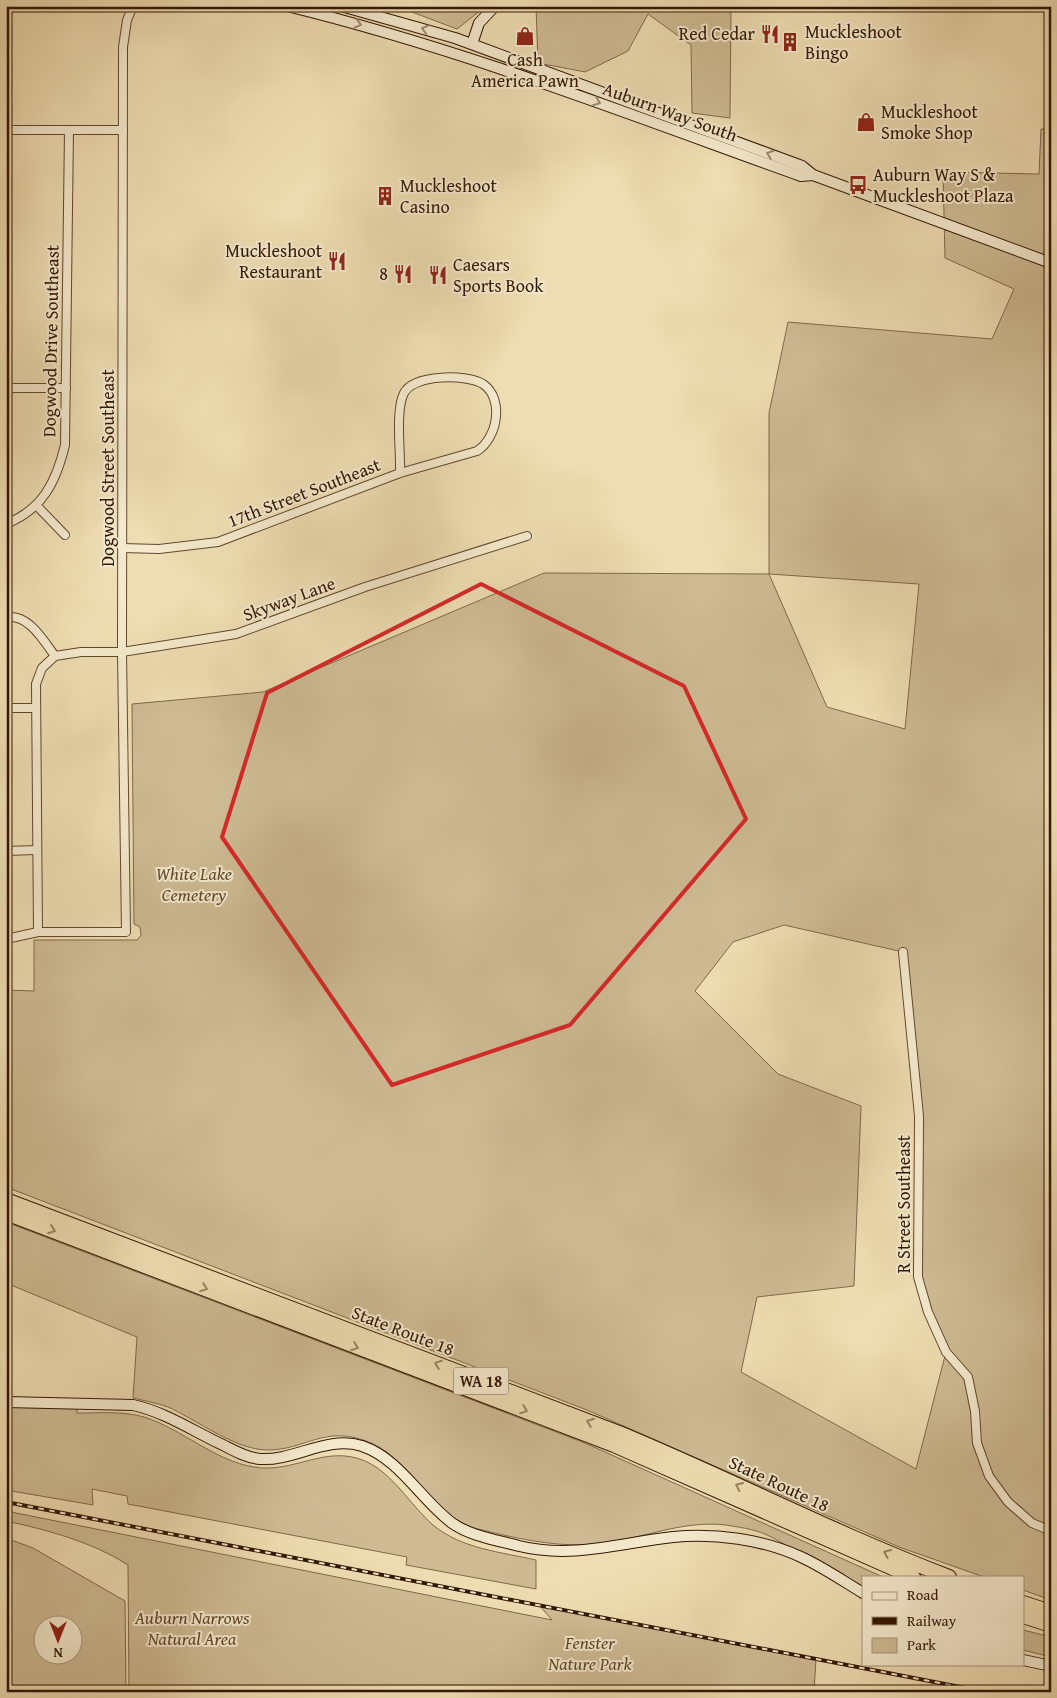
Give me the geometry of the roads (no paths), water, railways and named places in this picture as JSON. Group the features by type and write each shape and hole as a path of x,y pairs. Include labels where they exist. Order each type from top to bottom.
{"highway":[{"name":"State Route 18","path":"6,1200 619,1433 839,1532 947,1576"},
{"name":"State Route 18","path":"6,1214 606,1442 912,1576"},
{"path":"1024,1603 1051,1612"},
{"path":"1024,1616 1051,1625"}],"main road":[{"name":"Auburn Way South","path":"287,6 421,42 540,82 801,176 813,175"},
{"name":"Auburn Way South","path":"341,6 472,44 802,166 813,175 1051,263"},
{"path":"472,44 479,23 495,6"},
{"path":"6,1402 133,1405 171,1418 244,1456 260,1459 342,1442 361,1446 380,1455 396,1468 439,1511 468,1532 520,1546 554,1552 604,1549 693,1536 732,1538 781,1549 797,1555 862,1592"},
{"path":"1024,1660 1051,1666"}],"street":[{"name":"Dogwood Street Southeast","path":"38,932 126,932 122,652 123,130 124,32 133,6"},
{"path":"6,130 123,130"},
{"name":"Dogwood Drive Southeast","path":"37,506 51,486 65,445 69,130"},
{"name":"17th Street Southeast","path":"122,548 159,549 218,542 400,473 477,451 490,440 494,432 494,405 491,393 484,385 465,379 423,380 411,385 402,398 400,473"},
{"path":"6,388 66,388"},
{"path":"6,524 37,506 65,536"},
{"name":"Skyway Lane","path":"55,656 82,652 122,652 236,634 365,587 526,536"},
{"path":"6,616 17,617 26,622 55,656 47,662 39,674 36,708 38,932 6,939"},
{"path":"6,708 36,708"},
{"path":"6,851 37,850"},
{"name":"R Street Southeast","path":"903,952 920,1116 918,1277 928,1312 946,1352 968,1377 975,1411 977,1442 989,1476 1008,1502 1032,1522 1051,1531"}],"railway":[{"path":"6,1502 986,1692"}],"place":[{"name":"Red Cedar","path":"770,34"},
{"name":"Cash America Pawn","path":"525,36"},
{"name":"Muckleshoot Bingo","path":"790,42"},
{"name":"Muckleshoot Smoke Shop","path":"866,122"},
{"name":"Auburn Way S & Muckleshoot Plaza","path":"858,185"},
{"name":"Muckleshoot Casino","path":"385,196"},
{"name":"Muckleshoot Restaurant","path":"337,261"},
{"name":"8","path":"403,274"},
{"name":"Caesars Sports Book","path":"438,275"}],"park label":[{"name":"White Lake Cemetery","path":"194,884"},
{"name":"Auburn Narrows Natural Area","path":"192,1628"},
{"name":"Fenster Nature Park","path":"590,1654"}]}
